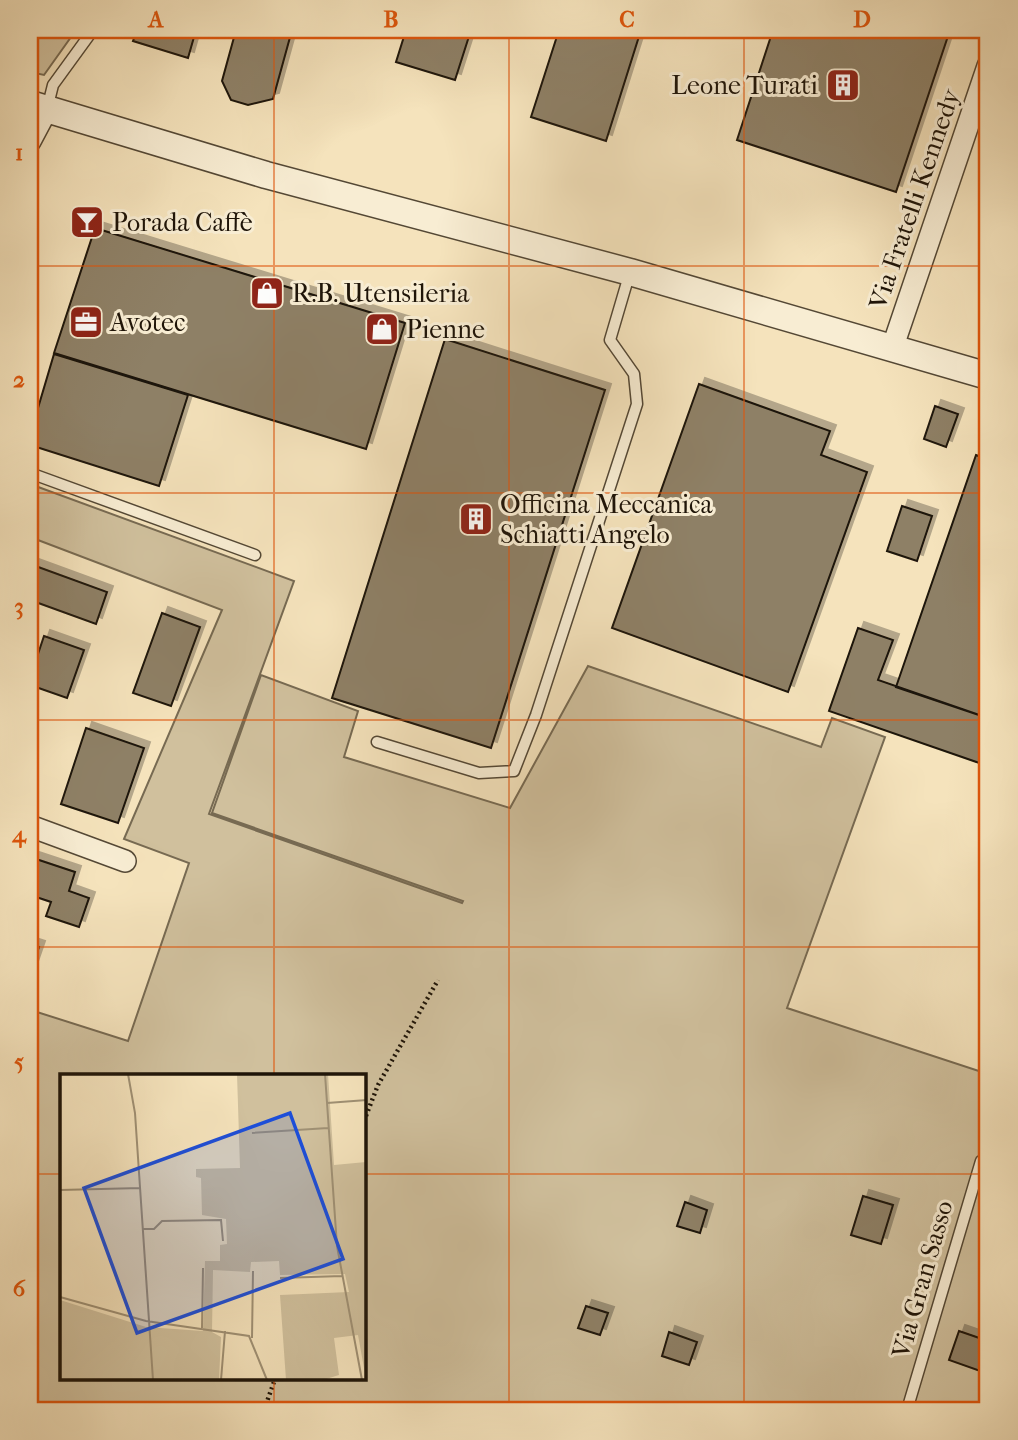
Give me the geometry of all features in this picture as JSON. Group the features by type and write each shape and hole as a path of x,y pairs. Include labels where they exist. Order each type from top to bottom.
{"street":[{"name":"Via Fratelli Kennedy","path":"892,349 988,66"},
{"path":"30,141 37,106 266,175 630,272 988,376"},
{"path":"30,826 125,861"}],"lane":[{"path":"37,106 93,30"},
{"path":"377,742 479,774 514,771 536,715 637,404 634,374 610,340 630,272"},
{"path":"30,473 255,555"},
{"name":"Via Gran Sasso","path":"907,1410 981,1161"}],"path":[{"path":"366,1116 378,1085 438,980"},
{"path":"264,1410 275,1380"}],"shaded area":[{"path":"30,30 76,30 44,75 30,72"},
{"path":"30,484 294,581 209,814 462,903 463,901 212,813 261,675 358,711 344,757 510,808 588,666 821,747 832,718 885,737 787,1008 988,1074 988,1410 30,1410 30,1035 37,1012 128,1041 189,863 124,839 222,610 30,537"}],"building":[{"path":"137,30 196,30 188,58 133,41"},
{"path":"236,30 292,30 273,99 248,105 231,100 222,81"},
{"path":"406,30 471,30 455,80 396,62"},
{"path":"559,30 641,30 606,141 531,117"},
{"name":"Leone Turati","path":"773,30 950,30 896,192 737,140"},
{"path":"95,228 405,323 366,449 54,353"},
{"name":"Officina Meccanica Schiatti Angelo","path":"445,339 605,390 491,748 332,698"},
{"path":"54,354 188,395 159,486 30,445 30,435"},
{"path":"699,384 830,431 821,455 867,472 788,692 612,628"},
{"path":"935,406 958,414 946,447 924,439"},
{"path":"976,455 988,460 988,718 896,687"},
{"path":"902,506 932,516 917,561 887,551"},
{"path":"30,564 107,592 96,624 30,600"},
{"path":"162,613 200,627 171,706 133,693"},
{"path":"858,628 893,640 878,680 988,718 988,766 829,711"},
{"path":"44,636 84,650 67,698 30,685"},
{"path":"86,728 144,748 118,823 61,804"},
{"path":"30,857 75,872 69,891 89,898 79,927 46,916 51,902 30,895"},
{"path":"30,944 39,947 30,973"},
{"path":"863,1196 893,1205 881,1244 851,1235"},
{"path":"685,1202 707,1210 700,1233 677,1226"},
{"path":"586,1306 608,1313 600,1335 578,1328"},
{"path":"959,1331 988,1341 988,1356 983,1372 949,1360"},
{"path":"669,1332 697,1342 689,1365 662,1356"}],"place":[{"name":"Leone Turati","path":"843,85"},
{"name":"Porada Caffè","path":"87,222"},
{"name":"R.B. Utensileria","path":"267,293"},
{"name":"Avotec","path":"86,322"},
{"name":"Pienne","path":"382,329"},
{"name":"Officina Meccanica Schiatti Angelo","path":"476,519"}]}
